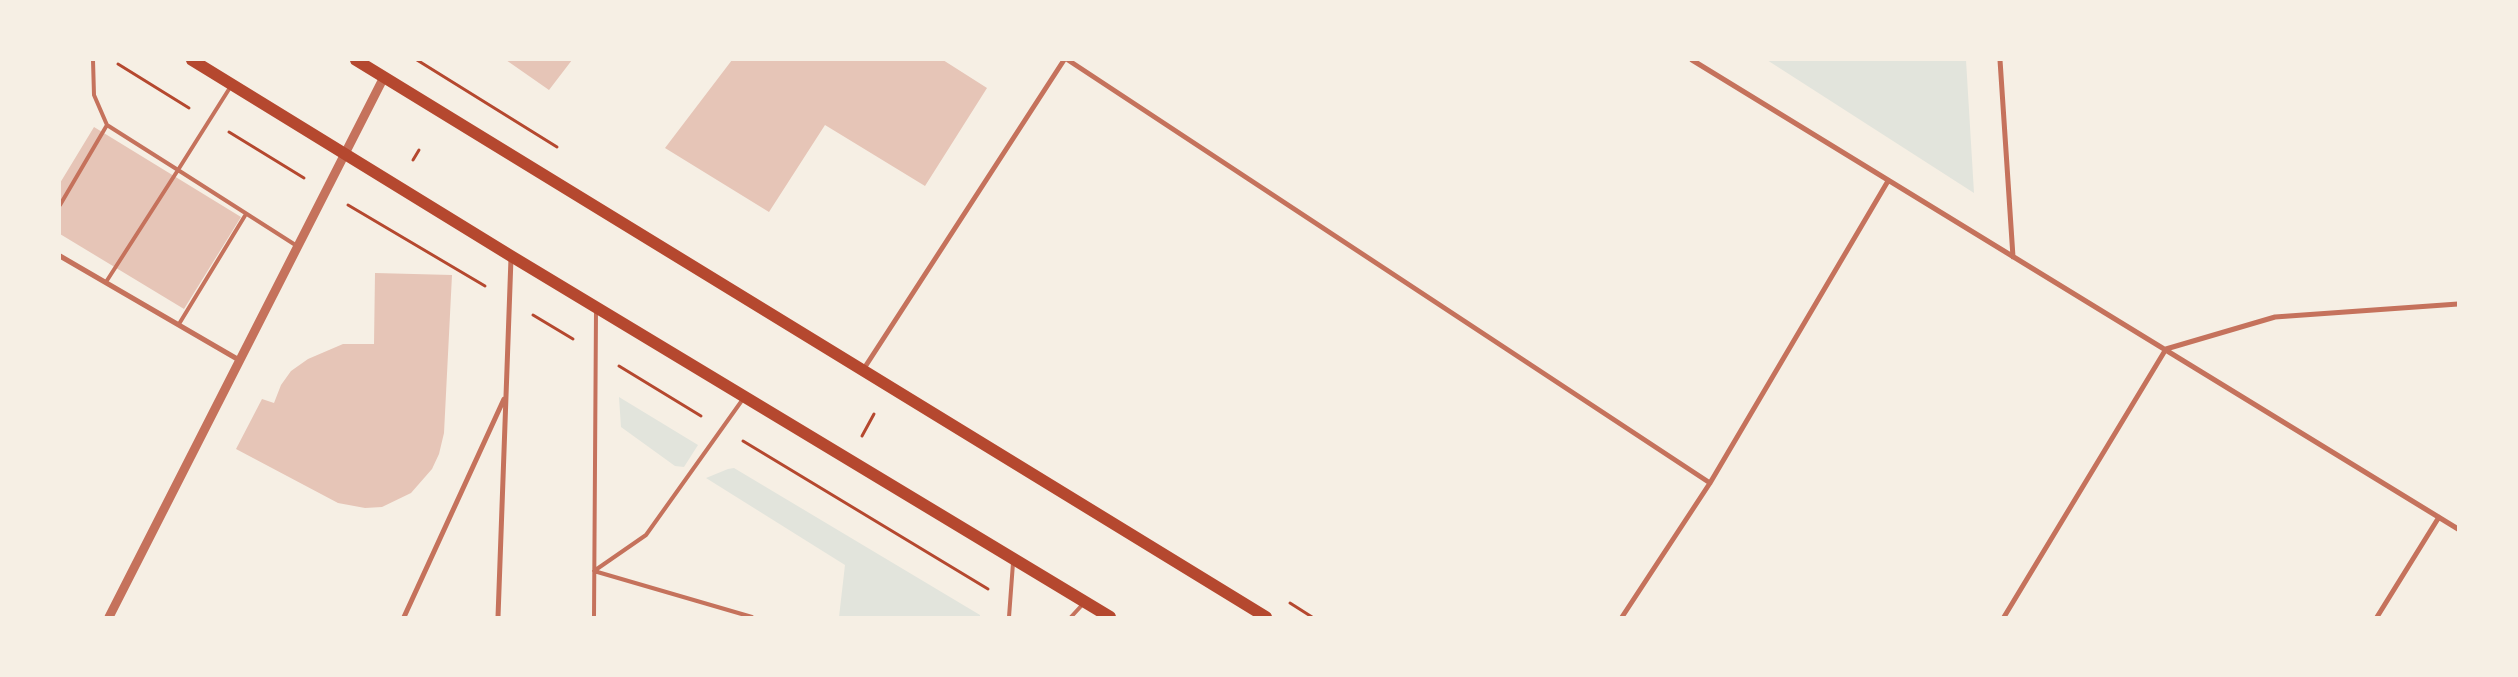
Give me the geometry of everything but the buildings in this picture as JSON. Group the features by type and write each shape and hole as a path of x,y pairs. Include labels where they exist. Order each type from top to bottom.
{"main road":[{"path":"192,60 511,256 1110,617"},
{"path":"356,60 1266,617"}],"street":[{"path":"863,370 1064,60"},
{"path":"1068,60 1710,483"},
{"path":"1692,60 2458,529"},
{"path":"2000,60 2013,257"},
{"path":"109,617 344,152 384,77"},
{"path":"1622,617 1710,483 1888,181"},
{"path":"60,256 239,360"},
{"path":"498,617 511,256"},
{"path":"2004,617 2166,350 2276,317 2458,304"},
{"path":"404,617 506,395"},
{"path":"2377,617 2439,517"}],"lane":[{"path":"93,60 94,95 107,125 297,246"},
{"path":"106,282 232,84"},
{"path":"60,205 107,125"},
{"path":"179,324 246,214"},
{"path":"594,617 596,306"},
{"path":"594,571 646,535 746,396"},
{"path":"1008,617 1013,558"},
{"path":"594,571 752,617"},
{"path":"1070,617 1085,602"}],"path":[{"path":"119,65 195,111"},
{"path":"237,137 484,285"},
{"path":"413,160 419,150"},
{"path":"552,326 568,336"},
{"path":"636,376 694,412"},
{"path":"862,437 874,414"},
{"path":"750,445 984,587"},
{"path":"1290,603 1312,617"}],"shaded area":[{"path":"1767,60 1966,60 1974,193"},
{"path":"619,397 698,445 684,467 675,466 621,427"},
{"path":"734,468 980,615 980,617 839,617 845,565 706,478"}]}
